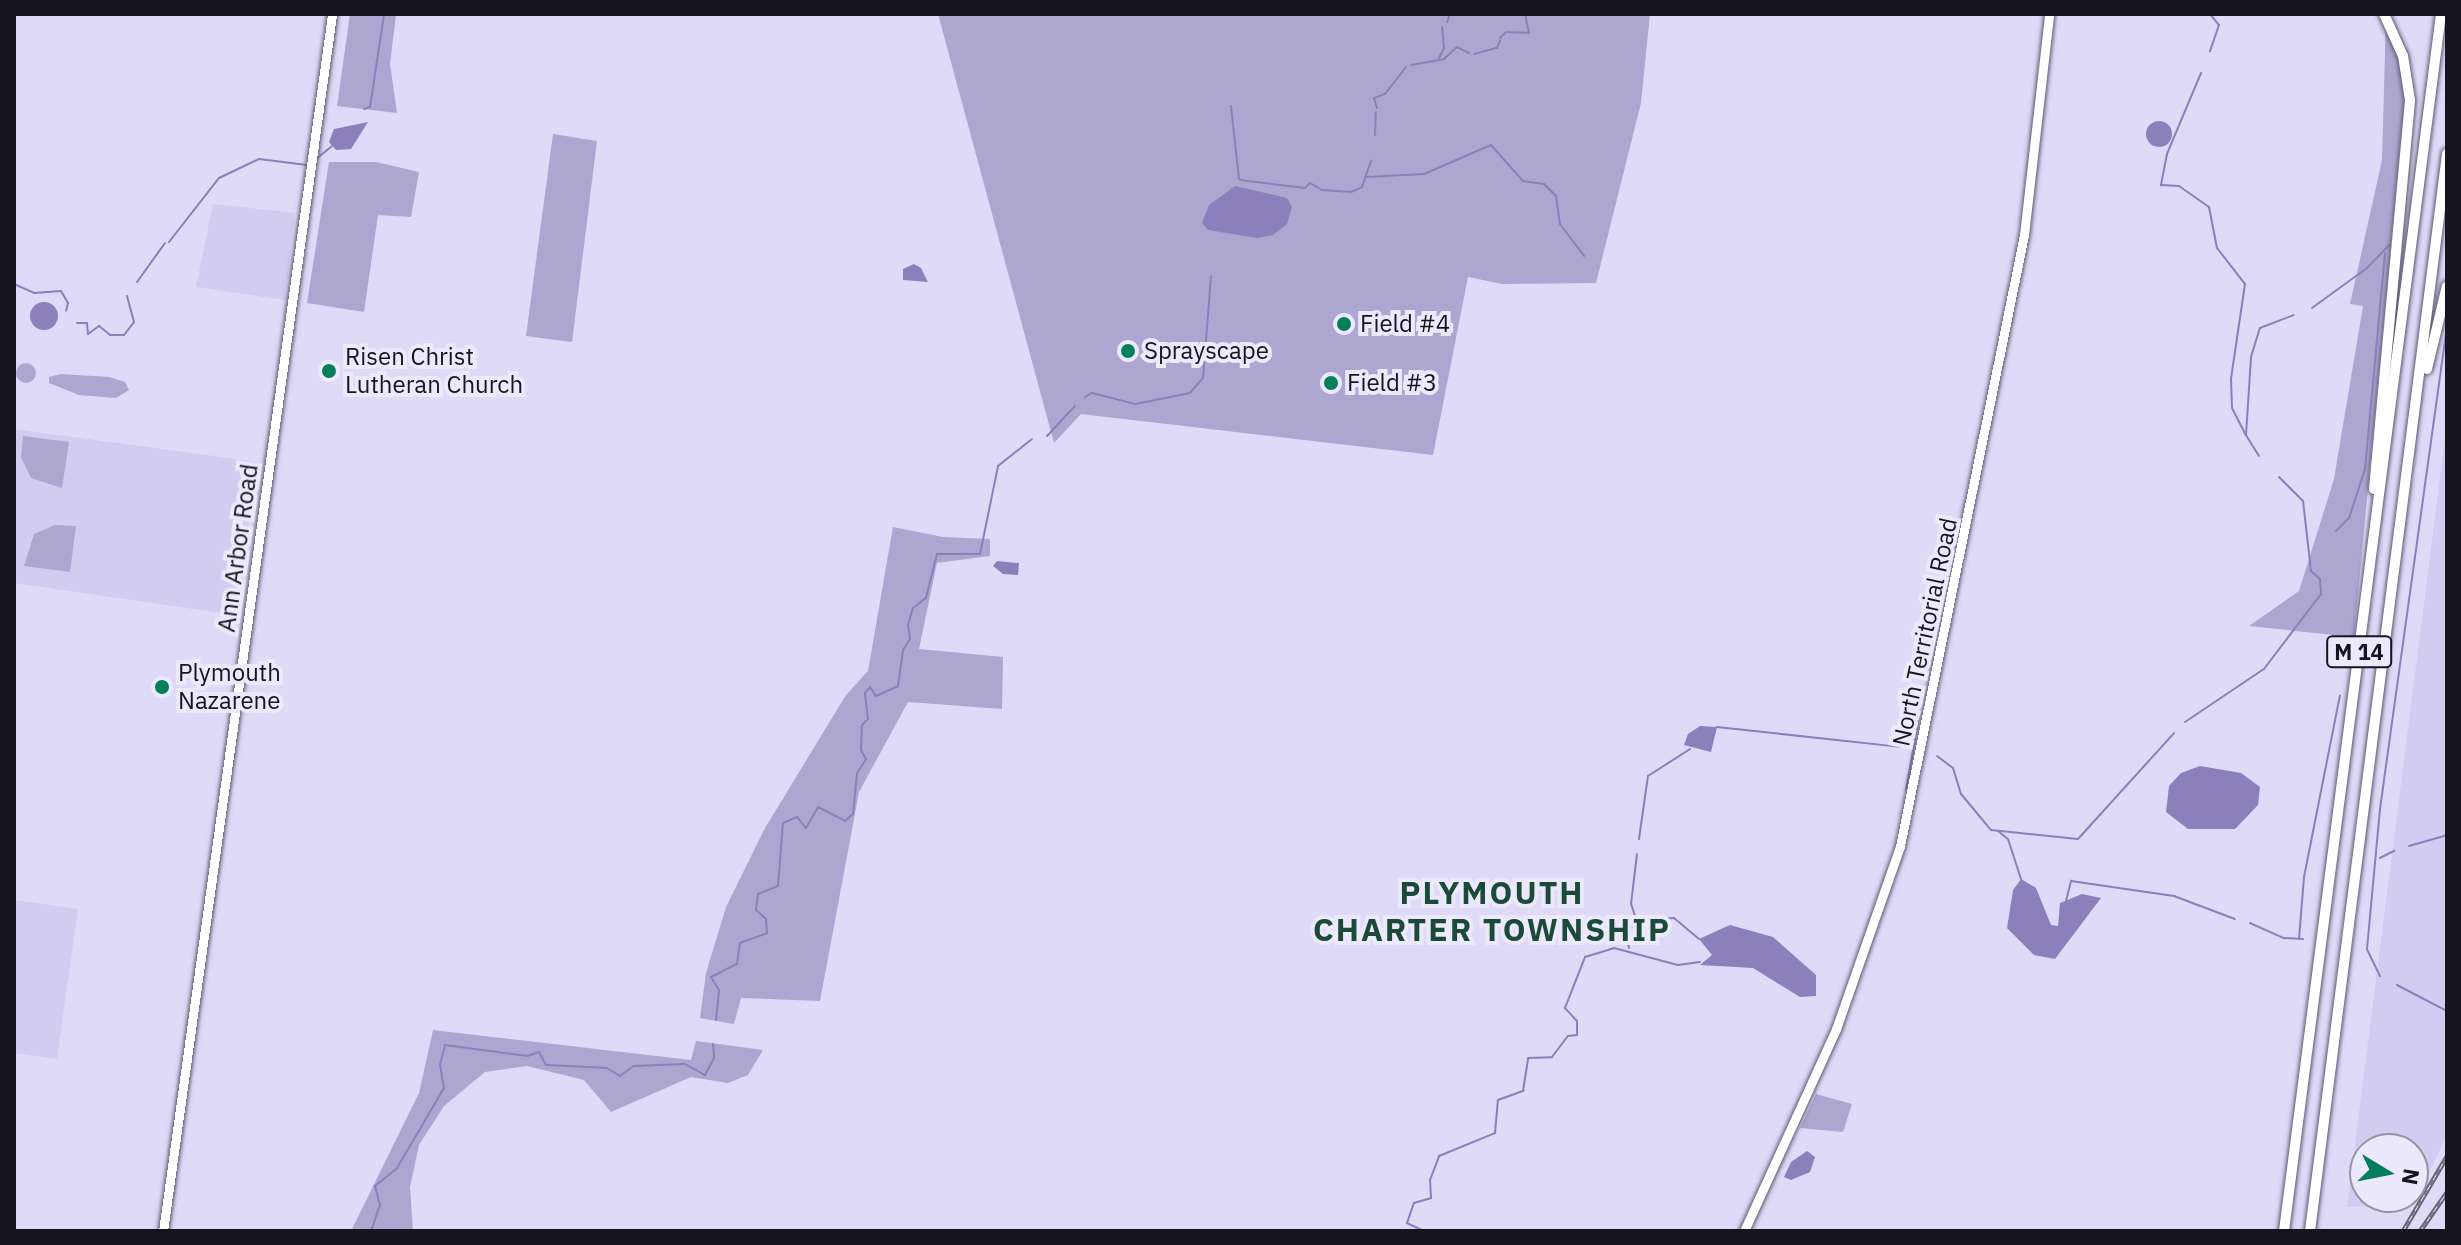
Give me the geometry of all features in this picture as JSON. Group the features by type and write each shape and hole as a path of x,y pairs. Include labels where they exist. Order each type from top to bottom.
{"highway":[{"path":"2374,543 2373,504 2410,100 2403,56 2384,14"},
{"name":"M 14","path":"2284,1231 2441,14"},
{"name":"M 14","path":"2310,1231 2447,154"},
{"path":"2413,438 2447,286"}],"main road":[{"name":"Ann Arbor Road","path":"163,1231 332,14"},
{"name":"North Territorial Road","path":"1744,1231 1836,1029 1902,837 2024,235 2049,14"}],"shaded area":[{"path":"350,14 396,15 390,64 397,113 337,106"},
{"path":"938,14 1650,14 1641,103 1596,283 1502,284 1468,277 1433,455 1081,414 1054,443"},
{"path":"2386,17 2407,73 2354,637 2249,626 2299,591 2334,479 2363,306 2350,304 2382,160"},
{"path":"2159,121 2168,125 2172,134 2168,143 2159,147 2150,143 2146,134 2150,125"},
{"path":"368,122 351,149 336,150 329,142 334,129"},
{"path":"553,134 597,141 572,342 526,336"},
{"path":"329,162 376,162 419,172 411,217 378,215 364,312 307,303"},
{"path":"1235,186 1287,198 1292,207 1287,224 1273,235 1257,238 1208,230 1202,223 1209,205"},
{"path":"213,204 295,213 285,300 196,287"},
{"path":"914,264 921,268 928,282 903,280 903,269"},
{"path":"44,302 54,306 58,316 54,326 44,330 34,326 30,316 34,306"},
{"path":"26,363 33,366 36,373 33,380 26,383 19,380 16,373 19,366"},
{"path":"61,374 109,377 125,382 129,390 116,398 79,395 49,383 49,377"},
{"path":"2447,423 2447,1136 2429,1171 2429,1133 2356,1133"},
{"path":"14,429 258,462 235,615 14,583"},
{"path":"23,436 69,442 62,488 31,478 21,457"},
{"path":"55,525 76,526 70,572 24,566 34,534"},
{"path":"893,527 943,537 990,539 990,556 937,563 919,649 1003,657 1002,709 908,702 859,792 820,1001 741,998 734,1024 700,1018 706,973 726,907 765,828 846,695 868,671"},
{"path":"997,561 1019,563 1018,575 1003,574 993,566"},
{"path":"1700,726 1717,727 1711,752 1684,745 1688,734"},
{"path":"2200,766 2241,773 2260,787 2258,805 2235,829 2188,829 2166,812 2169,786 2181,773"},
{"path":"2021,879 2036,888 2051,925 2058,926 2060,903 2082,894 2101,898 2055,959 2034,955 2007,928 2013,890"},
{"path":"14,900 78,909 57,1059 14,1053"},
{"path":"1730,925 1773,937 1816,975 1816,996 1800,997 1753,968 1700,965 1712,955 1699,939"},
{"path":"433,1030 691,1060 696,1041 763,1050 748,1075 728,1083 691,1077 611,1112 584,1080 527,1066 485,1072 444,1106 419,1145 410,1187 413,1231 351,1231 419,1093"},
{"path":"1816,1094 1852,1104 1843,1132 1800,1128"},
{"path":"1807,1151 1815,1157 1810,1172 1791,1180 1784,1177 1791,1162"}],"waterway":[{"path":"364,109 370,107 384,14"},
{"path":"1447,22 1450,14"},
{"path":"1500,38 1506,32 1529,33 1525,14"},
{"path":"2210,14 2219,25 2210,51"},
{"path":"1439,58 1444,48 1442,27"},
{"path":"1474,54 1497,48 1500,41"},
{"path":"1411,65 1444,59 1457,47 1469,53"},
{"path":"1377,108 1374,98 1385,94 1406,67"},
{"path":"2201,73 2167,154 2161,185 2179,186 2209,207 2217,248 2245,284 2231,379 2232,408 2246,435"},
{"path":"1231,106 1239,179"},
{"path":"1375,135 1376,112"},
{"path":"316,159 333,145"},
{"path":"1365,177 1424,174 1491,145 1523,181 1544,184 1556,196 1560,224 1584,256"},
{"path":"169,242 219,178 259,159 307,165"},
{"path":"1240,180 1305,188 1310,183 1322,190 1351,192 1362,187 1371,161"},
{"path":"137,282 165,243"},
{"path":"2312,308 2367,268 2389,245"},
{"path":"2336,531 2349,518 2365,469 2385,253"},
{"path":"1085,397 1092,393 1135,404 1190,393 1203,378 1211,276"},
{"path":"14,284 34,293 61,291 68,303 66,311"},
{"path":"77,323 87,323 88,334 99,326 110,335 124,335 134,322 127,296"},
{"path":"2259,456 2246,435 2251,357 2260,328 2294,315"},
{"path":"2380,976 2367,949 2380,809 2447,324"},
{"path":"1047,436 1075,406"},
{"path":"716,1020 719,990 711,977 737,964 740,943 767,933 766,919 756,910 758,894 778,886 783,823 797,817 806,828 818,807 845,821 853,814 857,773 866,759 861,750 862,725 868,719 865,693 870,687 876,696 898,686 903,650 910,639 908,625 913,608 926,598 937,554 980,554 998,466 1032,439"},
{"path":"2185,722 2264,669 2321,594 2320,579 2311,571 2303,501 2279,477"},
{"path":"2299,939 2304,877 2340,696"},
{"path":"1906,790 1919,717"},
{"path":"1717,727 1900,747"},
{"path":"1937,756 1953,768 1961,794 1991,830 2078,839 2174,733"},
{"path":"1639,839 1648,776 1690,749"},
{"path":"1998,831 2008,839 2021,879"},
{"path":"2409,846 2447,835"},
{"path":"2380,858 2394,851"},
{"path":"1636,919 1631,904 1637,854"},
{"path":"2066,901 2071,881 2174,896 2235,919"},
{"path":"1636,920 1674,918 1699,939"},
{"path":"1629,948 1626,934 1635,923"},
{"path":"2250,923 2284,938 2303,939"},
{"path":"1424,1231 1407,1223 1414,1203 1431,1198 1430,1180 1439,1156 1495,1133 1498,1100 1523,1091 1528,1058 1552,1057 1568,1036 1577,1035 1577,1021 1565,1008 1585,957 1614,948 1678,965 1700,962"},
{"path":"2397,985 2447,1011"},
{"path":"371,1231 380,1205 375,1186 397,1168 444,1088 440,1065 445,1045 527,1056 539,1052 546,1065 607,1068 620,1076 634,1066 685,1064 705,1075 714,1058 713,1044"}],"railway":[{"path":"2403,1231 2447,1156"},
{"path":"2420,1231 2447,1192"}],"place":[{"name":"Field #4","path":"1344,324"},
{"name":"Sprayscape","path":"1128,351"},
{"name":"Risen Christ Lutheran Church","path":"329,371"},
{"name":"Field #3","path":"1331,383"},
{"name":"Plymouth Nazarene","path":"162,687"}],"district":[{"name":"PLYMOUTH CHARTER TOWNSHIP","path":"1492,912"}]}
